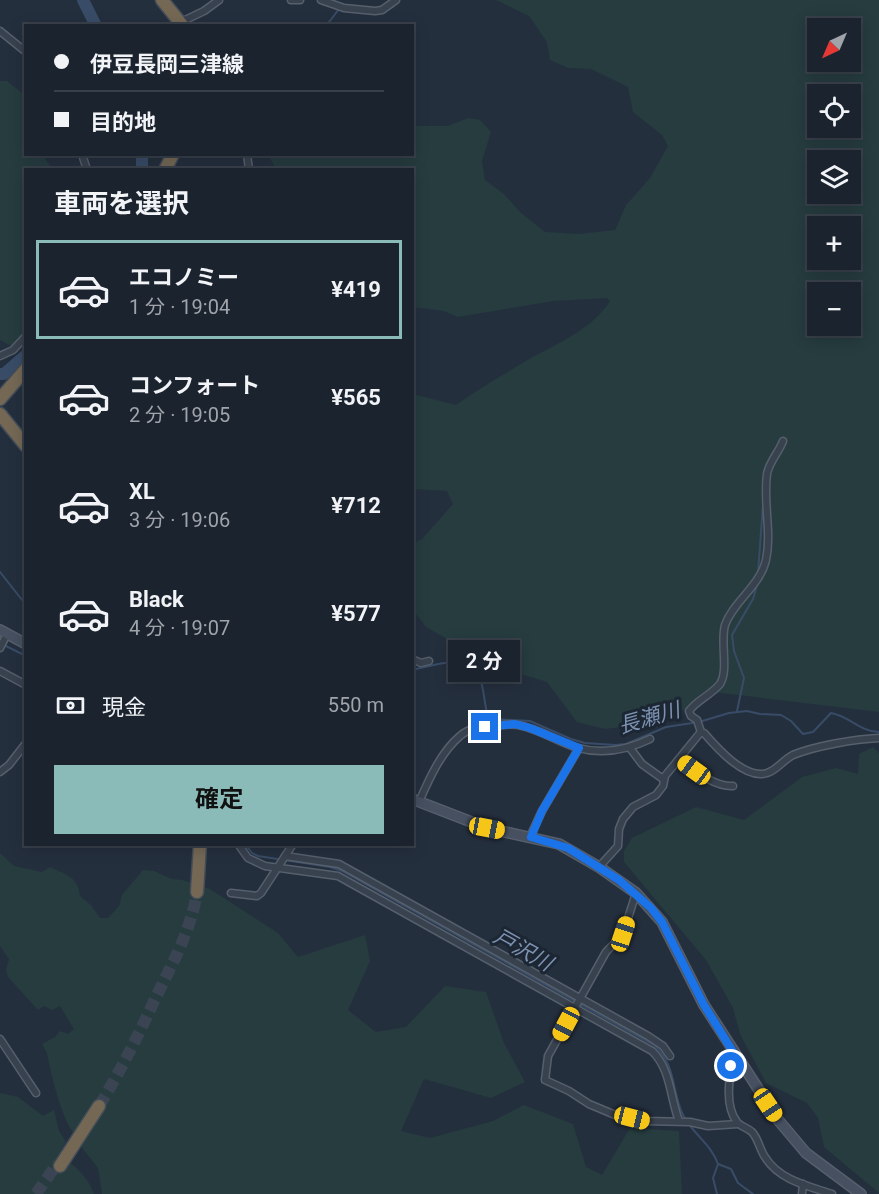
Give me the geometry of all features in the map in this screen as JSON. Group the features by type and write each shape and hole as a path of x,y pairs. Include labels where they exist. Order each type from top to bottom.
{"highway":[{"path":"162,0 182,24"},
{"path":"0,399 24,371"},
{"path":"0,414 24,444"},
{"path":"0,421 24,451"},
{"path":"196,892 199,846"},
{"path":"58,1165 98,1105"}],"main road":[{"path":"4,632 24,643"},
{"path":"416,800 487,828 559,844 599,867 636,893 662,922 704,1005 791,1137 819,1164 861,1194"}],"street":[{"path":"182,24 219,0"},
{"path":"291,0 300,0"},
{"path":"321,0 344,8 375,11 381,10 396,0"},
{"path":"0,31 24,50"},
{"path":"0,356 13,350 24,338"},
{"path":"783,441 767,476 769,546 764,568 747,595 727,619 722,638 722,679 690,709 689,714 698,723 701,732 744,769 760,774 770,772 795,755 860,739 879,738"},
{"path":"0,648 4,632"},
{"path":"414,660 421,663 429,661"},
{"path":"0,671 24,684"},
{"path":"416,800 456,740 471,729 515,724 579,748 607,751 630,748 650,739"},
{"path":"599,867 618,846 619,829 623,819 633,807 656,795 663,786 663,778 701,732"},
{"path":"0,772 24,746"},
{"path":"531,837 542,811 579,748"},
{"path":"630,748 642,764 663,778"},
{"path":"679,759 705,777 724,786 734,786"},
{"path":"239,846 254,862 338,876 577,1003 657,1042 670,1056"},
{"path":"231,893 257,896 292,846"},
{"path":"285,857 339,864 577,1003 652,1051 658,1056 666,1072 670,1095 679,1121"},
{"path":"636,893 623,934 606,952 548,1056 545,1080 569,1091 589,1104 620,1117 644,1121 679,1121 708,1126 738,1124 753,1132 770,1163 790,1179 832,1194"},
{"path":"0,1039 36,1093"},
{"path":"735,1055 731,1066 729,1093 731,1108 738,1124"},
{"path":"802,1194 803,1184"}],"green space":[{"path":"496,0 879,0 879,712 705,691 681,712 647,724 605,729 577,722 547,682 494,666 426,627 414,611 414,543 422,539 453,504 447,491 414,489 414,394 456,405 512,369 575,334 603,311 610,301 607,298 553,301 458,317 444,311 414,307 414,168 275,168 269,156 414,156 414,126 448,126 468,118 480,120 491,132 482,161 485,180 504,194 521,213 545,232 579,234 615,230 626,205 650,178 668,146 662,135 633,112 628,87 591,69 568,68 550,60 547,42 529,16"},
{"path":"0,81 7,81 24,94 24,156 43,156 52,168 24,168 24,331 13,347 0,340"},
{"path":"873,747 879,753 879,1193 824,1147 818,1118 807,1103 766,1083 740,1034 733,1008 706,960 624,862 624,851 632,838 696,807 744,820 802,777 836,768 858,774 859,754"},
{"path":"0,853 14,866 42,872 50,867 70,877 77,884 80,896 91,905 100,918 108,918 119,906 122,895 143,870 154,871 172,879 210,889 278,933 298,957 365,935 370,961 348,1010 376,1032 406,1027 445,986 486,992 504,1043 525,1082 491,1098 424,1079 401,1131 430,1138 493,1121 524,1105 573,1124 586,1167 602,1175 630,1128 679,1131 682,1194 102,1194 98,1168 79,1144 102,1109 91,1104 74,1133 61,1107 47,1053 42,1044 55,1037 60,1031 68,1034 74,1029 60,1006 52,1010 44,1006 38,1010 8,977 6,970 9,959 0,946"},
{"path":"0,1093 18,1097 43,1116 54,1110 59,1131 66,1142 55,1161 66,1168 70,1163 74,1166 87,1181 94,1194 0,1194"}],"waterway":[{"name":"戸沢川","path":"83,0 95,24"},
{"path":"328,24 339,9"},
{"name":"戸沢川","path":"142,156 142,168"},
{"name":"戸沢川","path":"0,374 4,374 24,357"},
{"path":"758,573 763,504"},
{"name":"長瀬川","path":"0,572 24,602"},
{"path":"737,711 744,678 734,651 732,635 753,599 758,582"},
{"name":"戸沢川","path":"4,645 24,655"},
{"name":"長瀬川","path":"414,670 449,662 467,664 479,676 487,713 494,719 530,721 585,743 626,744 666,727 747,711 781,715 791,721 803,734 813,732 831,713 866,729 879,732"},
{"name":"戸沢川","path":"247,846 258,856 330,867 342,871 655,1046 667,1062 683,1115 711,1150 718,1164"},
{"path":"718,1164 731,1169 738,1183 753,1194"},
{"path":"717,1194 713,1178 718,1164"}],"tunnel":[{"path":"99,1106 128,1054 186,934 197,892"},
{"path":"36,1194 57,1164"}],"route":[{"path":"485,727 515,724 579,748 542,811 531,837 568,848 619,880 651,908 662,922 704,1005 735,1055 731,1066"}]}
